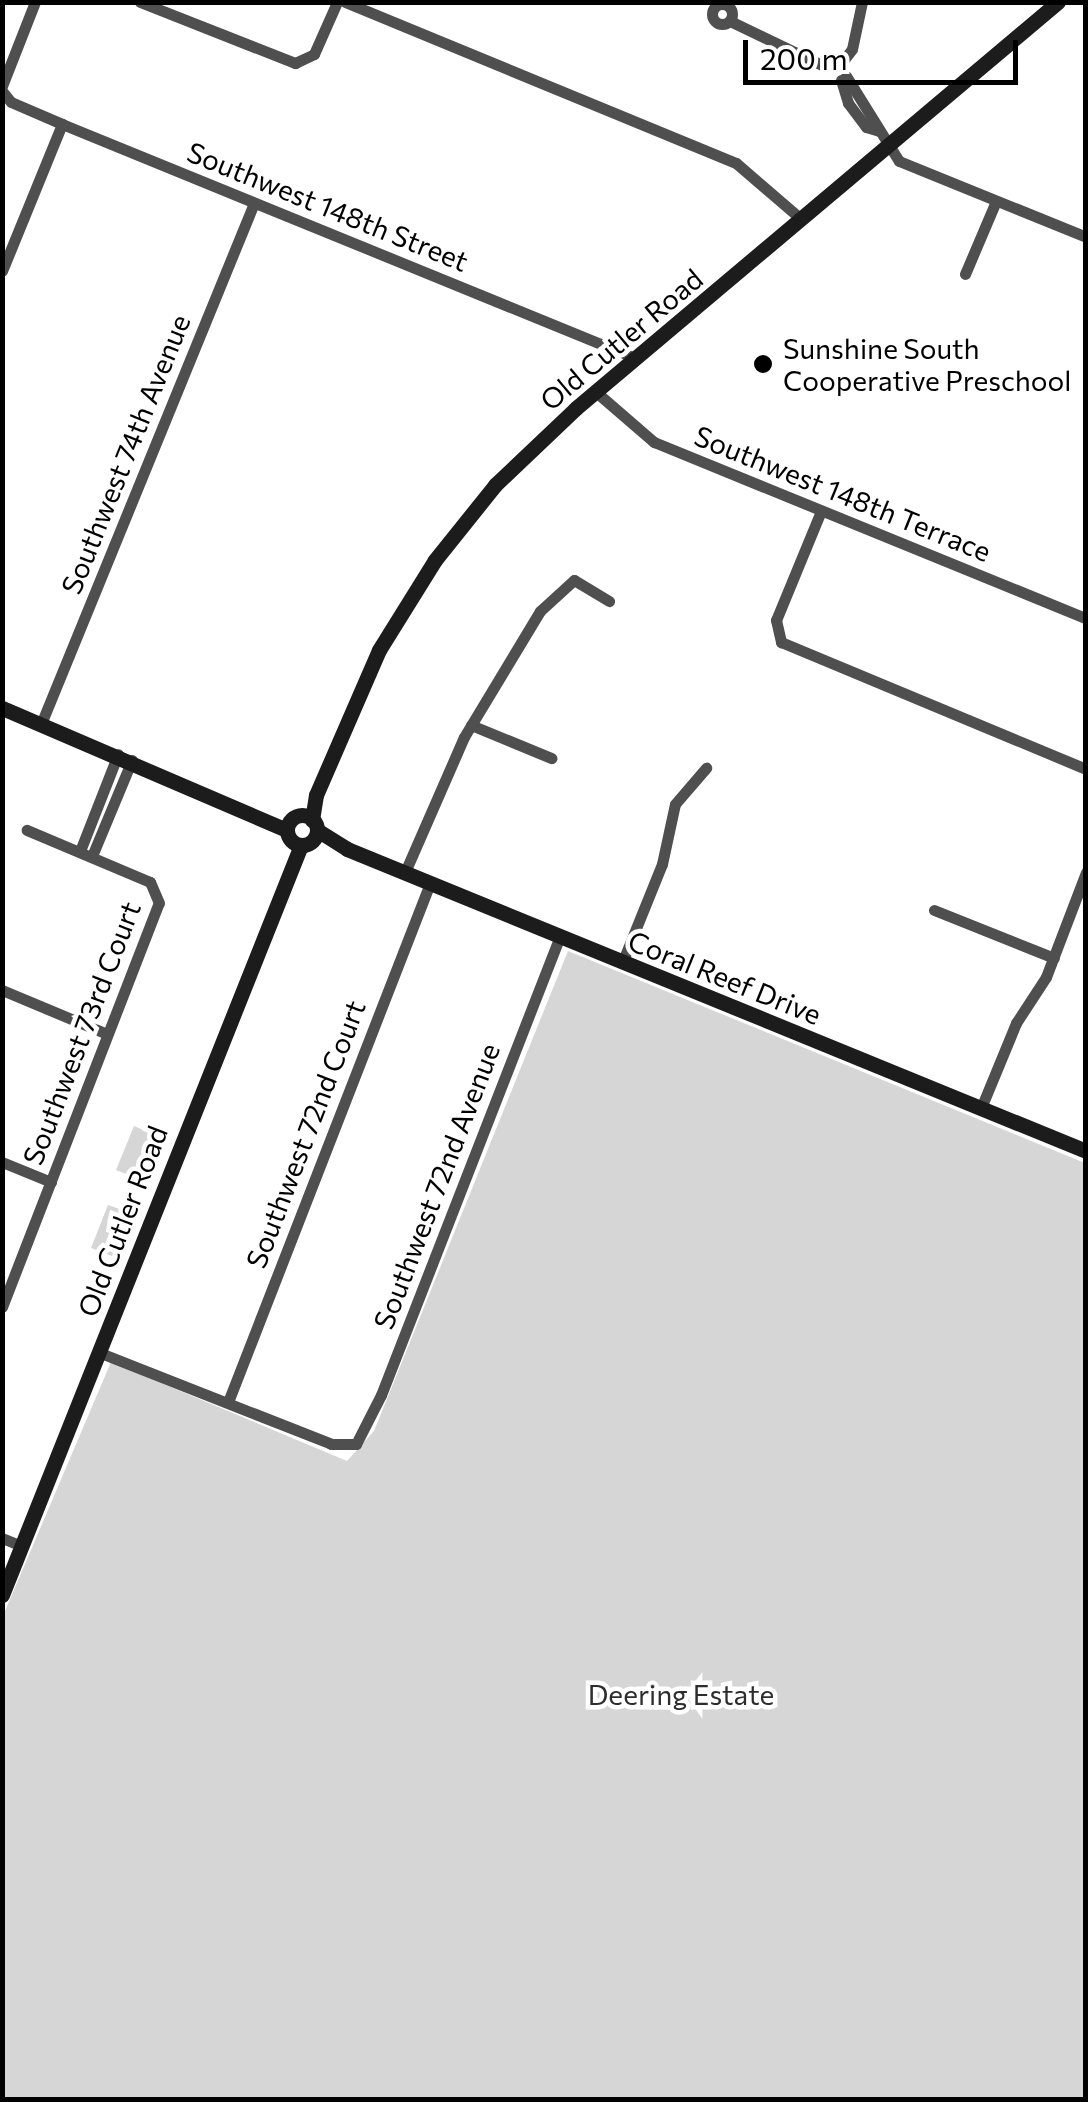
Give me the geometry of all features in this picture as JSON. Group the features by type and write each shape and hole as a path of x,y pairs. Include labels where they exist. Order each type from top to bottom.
{"main road":[{"name":"Old Cutler Road","path":"2,1596 301,830 367,674 435,560 506,473 596,392 801,219 883,138 1058,2"},
{"name":"Coral Reef Drive","path":"2,708 1086,1151"}],"street":[{"path":"3,91 35,2"},
{"path":"140,2 167,8 300,63 316,52 337,2"},
{"path":"345,2 740,165 801,219"},
{"path":"828,68 842,62 852,50 862,2"},
{"path":"718,4 730,8 730,20 828,68 832,79 843,78"},
{"path":"842,62 848,102 899,161 1086,237"},
{"name":"Southwest 148th Street","path":"3,91 62,124 635,358"},
{"path":"2,271 62,124"},
{"path":"966,274 996,201"},
{"name":"Southwest 74th Avenue","path":"42,724 254,203"},
{"name":"Southwest 148th Terrace","path":"596,392 649,440 1086,618"},
{"path":"821,510 775,627 781,642 1086,769"},
{"path":"405,872 504,662 562,584 585,581 609,602"},
{"path":"471,725 551,758"},
{"path":"27,830 86,854 125,757"},
{"path":"622,962 662,864 674,806 706,768"},
{"name":"Southwest 73rd Court","path":"2,1307 158,906 156,889 86,854"},
{"path":"981,1108 1014,1028 1054,958 1086,872"},
{"name":"Southwest 72nd Court","path":"228,1402 430,883"},
{"path":"934,910 1054,958"},
{"name":"Southwest 72nd Avenue","path":"228,1402 350,1447 382,1395 560,936"},
{"path":"2,990 107,1034"},
{"path":"2,1162 51,1182"},
{"path":"98,1352 228,1402"},
{"path":"2,1538 22,1546"}],"green space":[{"name":"Deering Estate","path":"568,951 1085,1163 1085,2099 3,2099 2,1618 111,1362 347,1461 374,1431"},
{"path":"134,1126 155,1135 137,1179 116,1170"},
{"path":"108,1205 128,1212 112,1256 91,1248"}],"place":[{"name":"Sunshine South Cooperative Preschool","path":"763,364"}]}
